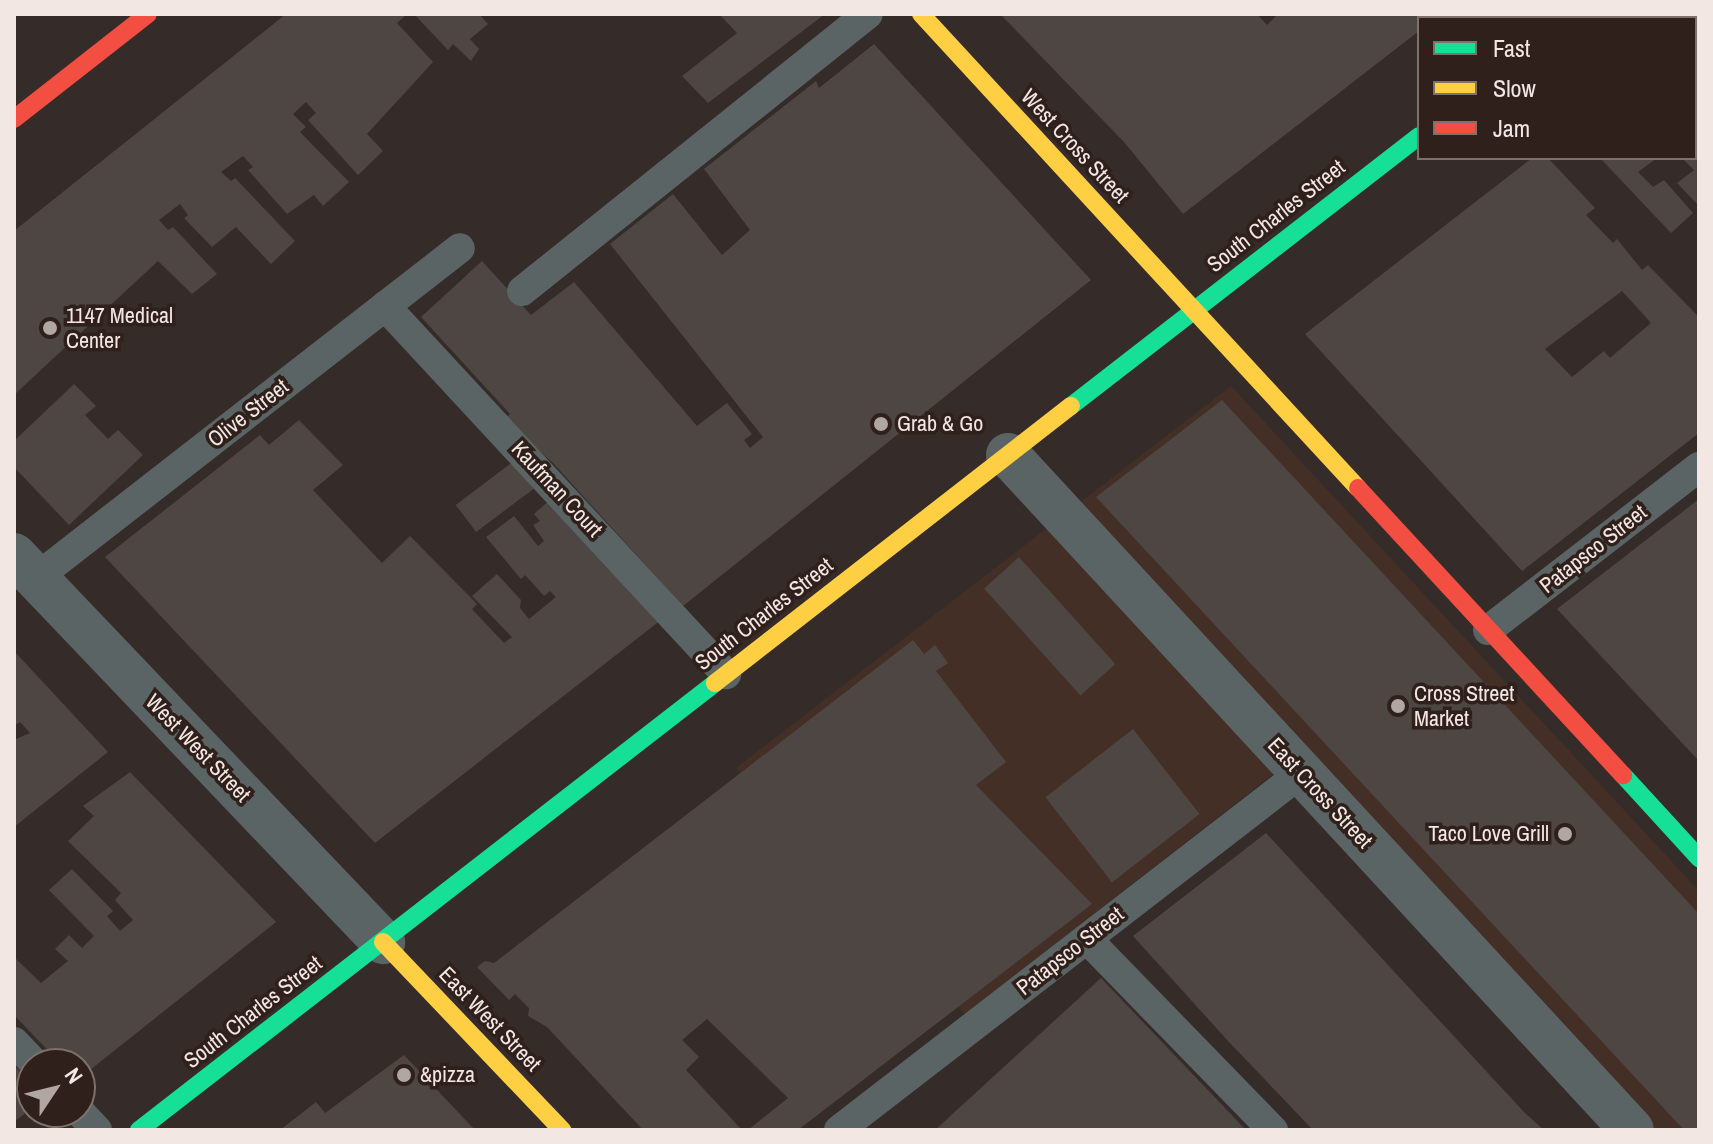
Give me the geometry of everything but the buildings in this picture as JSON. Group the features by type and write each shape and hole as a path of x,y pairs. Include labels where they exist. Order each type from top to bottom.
{"street":[{"path":"14,119 148,14"},
{"name":"West Cross Street","path":"921,14 1192,312"},
{"name":"South Charles Street","path":"139,1130 1417,138"},
{"path":"1192,312 1699,858"},
{"name":"East Cross Street","path":"1008,455 1632,1130"},
{"name":"West West Street","path":"25,566 383,942"},
{"name":"East West Street","path":"383,942 562,1130"}],"lane":[{"path":"522,291 868,14"},
{"name":"Olive Street","path":"25,566 385,306 460,248"},
{"name":"Kaufman Court","path":"385,306 726,674"},
{"name":"Patapsco Street","path":"1488,630 1699,467"},
{"name":"Patapsco Street","path":"839,1130 1301,773"},
{"path":"1087,939 1273,1130"}],"shaded area":[{"path":"1231,386 1699,891 1699,1130 1654,1130 1304,750 965,1014 736,768"}],"traffic: fast":[{"path":"1071,406 1417,138"},
{"path":"139,1130 715,683"},
{"path":"1623,775 1699,858"}],"traffic: slow":[{"path":"921,14 1358,488"},
{"path":"715,683 1071,406"},
{"path":"383,942 562,1130"}],"traffic: jam":[{"path":"14,119 148,14"},
{"path":"1358,488 1623,775"}],"place":[{"name":"1147 Medical Center","path":"50,328"},
{"name":"Grab & Go","path":"881,424"},
{"name":"Cross Street Market","path":"1398,706"},
{"name":"Taco Love Grill","path":"1565,834"},
{"name":"&pizza","path":"404,1075"}]}
